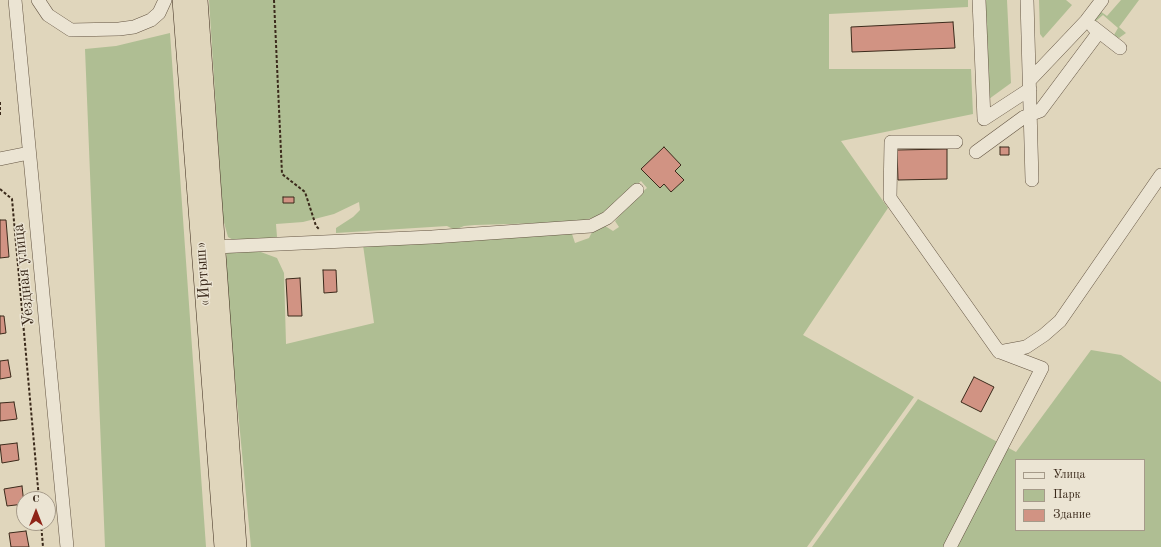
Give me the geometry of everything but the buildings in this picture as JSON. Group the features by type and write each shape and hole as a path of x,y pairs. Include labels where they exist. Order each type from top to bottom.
{"highway":[{"name":"«Иртыш»","path":"182,0 224,547"},
{"name":"«Иртыш»","path":"198,0 237,547"}],"street":[{"name":"Уездная улица","path":"15,0 67,547"},
{"path":"38,0 48,15 71,30 104,30 134,27 151,20 159,13 165,0"},
{"path":"979,0 984,119 1030,84 1086,21 1102,0"},
{"path":"1027,0 1032,180"},
{"path":"1086,21 1120,48"},
{"path":"976,152 1030,114 1040,111 1099,32"},
{"path":"950,547 1042,368 999,352 890,198 891,142 956,142"},
{"path":"0,159 29,153"},
{"path":"999,352 1026,347 1044,335 1060,320 1161,174"},
{"path":"215,248 591,226 607,218 637,190"}],"path":[{"path":"274,0 282,174 305,192 316,226 332,242"},
{"path":"0,102 0,115"},
{"path":"0,189 12,199 38,491"},
{"path":"42,531 43,547"}],"green space":[{"path":"209,0 968,0 968,7 829,14 829,69 971,69 973,114 841,141 888,208 803,335 914,397 807,547 251,547 225,275 227,249 250,248 277,258 284,273 286,344 374,323 363,245 565,232 567,234 572,234 575,243 589,238 593,230 605,226 613,231 619,227 615,221 636,197 647,188 641,181 613,206 598,216 579,222 475,225 464,226 455,230 447,226 336,233 336,228 353,217 360,210 359,202 334,214 303,222 276,224 277,237 237,242 228,237 223,219"},
{"path":"984,0 1007,0 1011,83 989,99"},
{"path":"1039,0 1066,0 1072,5 1043,38 1040,34"},
{"path":"1121,0 1139,0 1119,27 1126,33 1119,38 1114,35 1118,28 1103,15 1096,21 1093,18 1100,11 1107,16"},
{"path":"170,33 206,547 105,547 85,49 116,46"},
{"path":"1091,350 1121,355 1161,382 1161,547 812,547 918,399 1016,452"}]}
